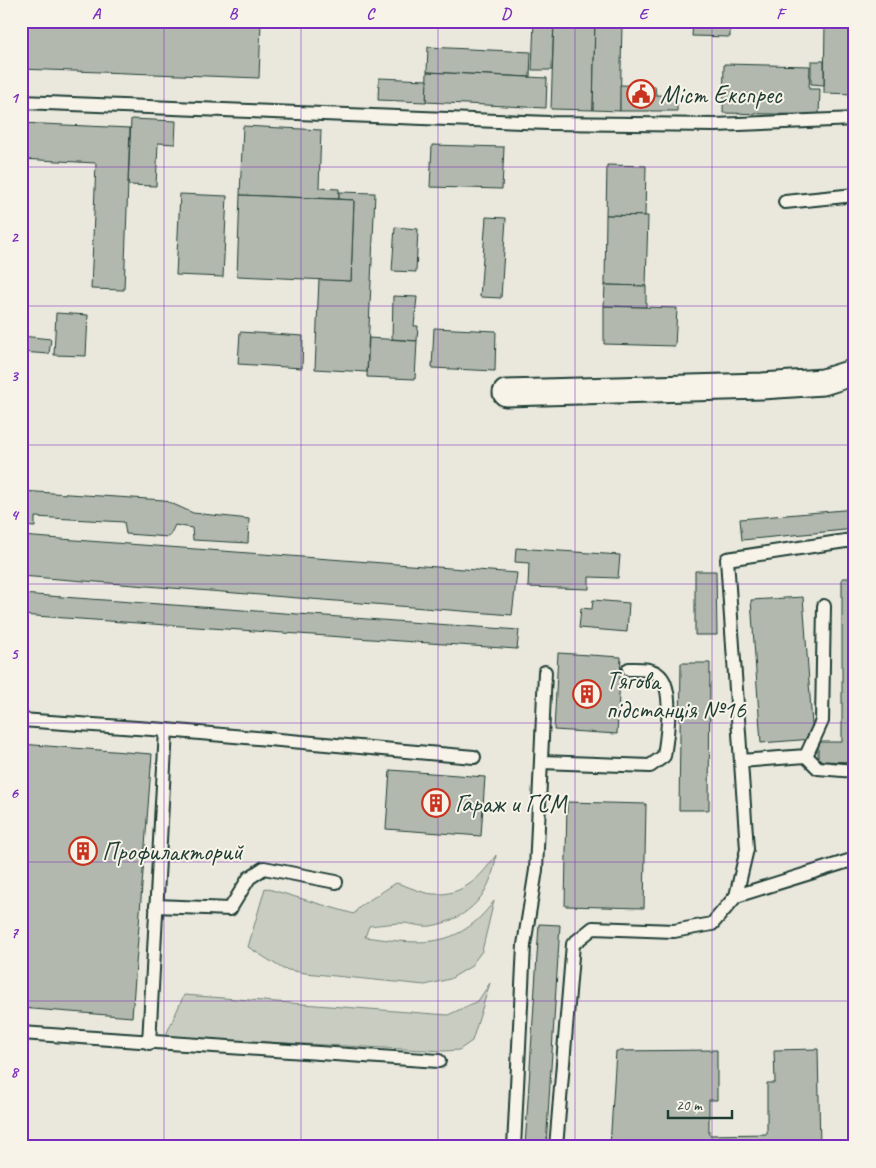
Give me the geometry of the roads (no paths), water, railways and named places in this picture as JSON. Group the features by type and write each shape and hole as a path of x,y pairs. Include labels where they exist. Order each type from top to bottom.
{"street":[{"path":"506,393 762,386 823,382 855,372"}],"lane":[{"path":"21,102 549,123 715,125 855,119"},
{"path":"785,202 855,195"},
{"path":"556,1147 574,944 593,928 674,931 712,924 736,896 748,849 726,559 852,540"},
{"path":"806,756 822,721 824,606"},
{"path":"541,762 650,766 664,756 668,693 660,676 648,670 629,669"},
{"path":"514,1147 524,945 536,870 545,672"},
{"path":"21,720 166,730 474,757"},
{"path":"149,1043 166,730"},
{"path":"741,761 806,756 818,768 855,771"},
{"path":"736,896 855,859"},
{"path":"156,906 230,909 249,878 264,868 336,882"},
{"path":"21,1033 439,1061"}],"place":[{"name":"Міст Експрес","path":"641,94"},
{"name":"Тягова пiдстанцiя №16","path":"587,694"},
{"name":"Гараж и ГСМ","path":"436,803"},
{"name":"Профилакторий","path":"83,851"}]}
